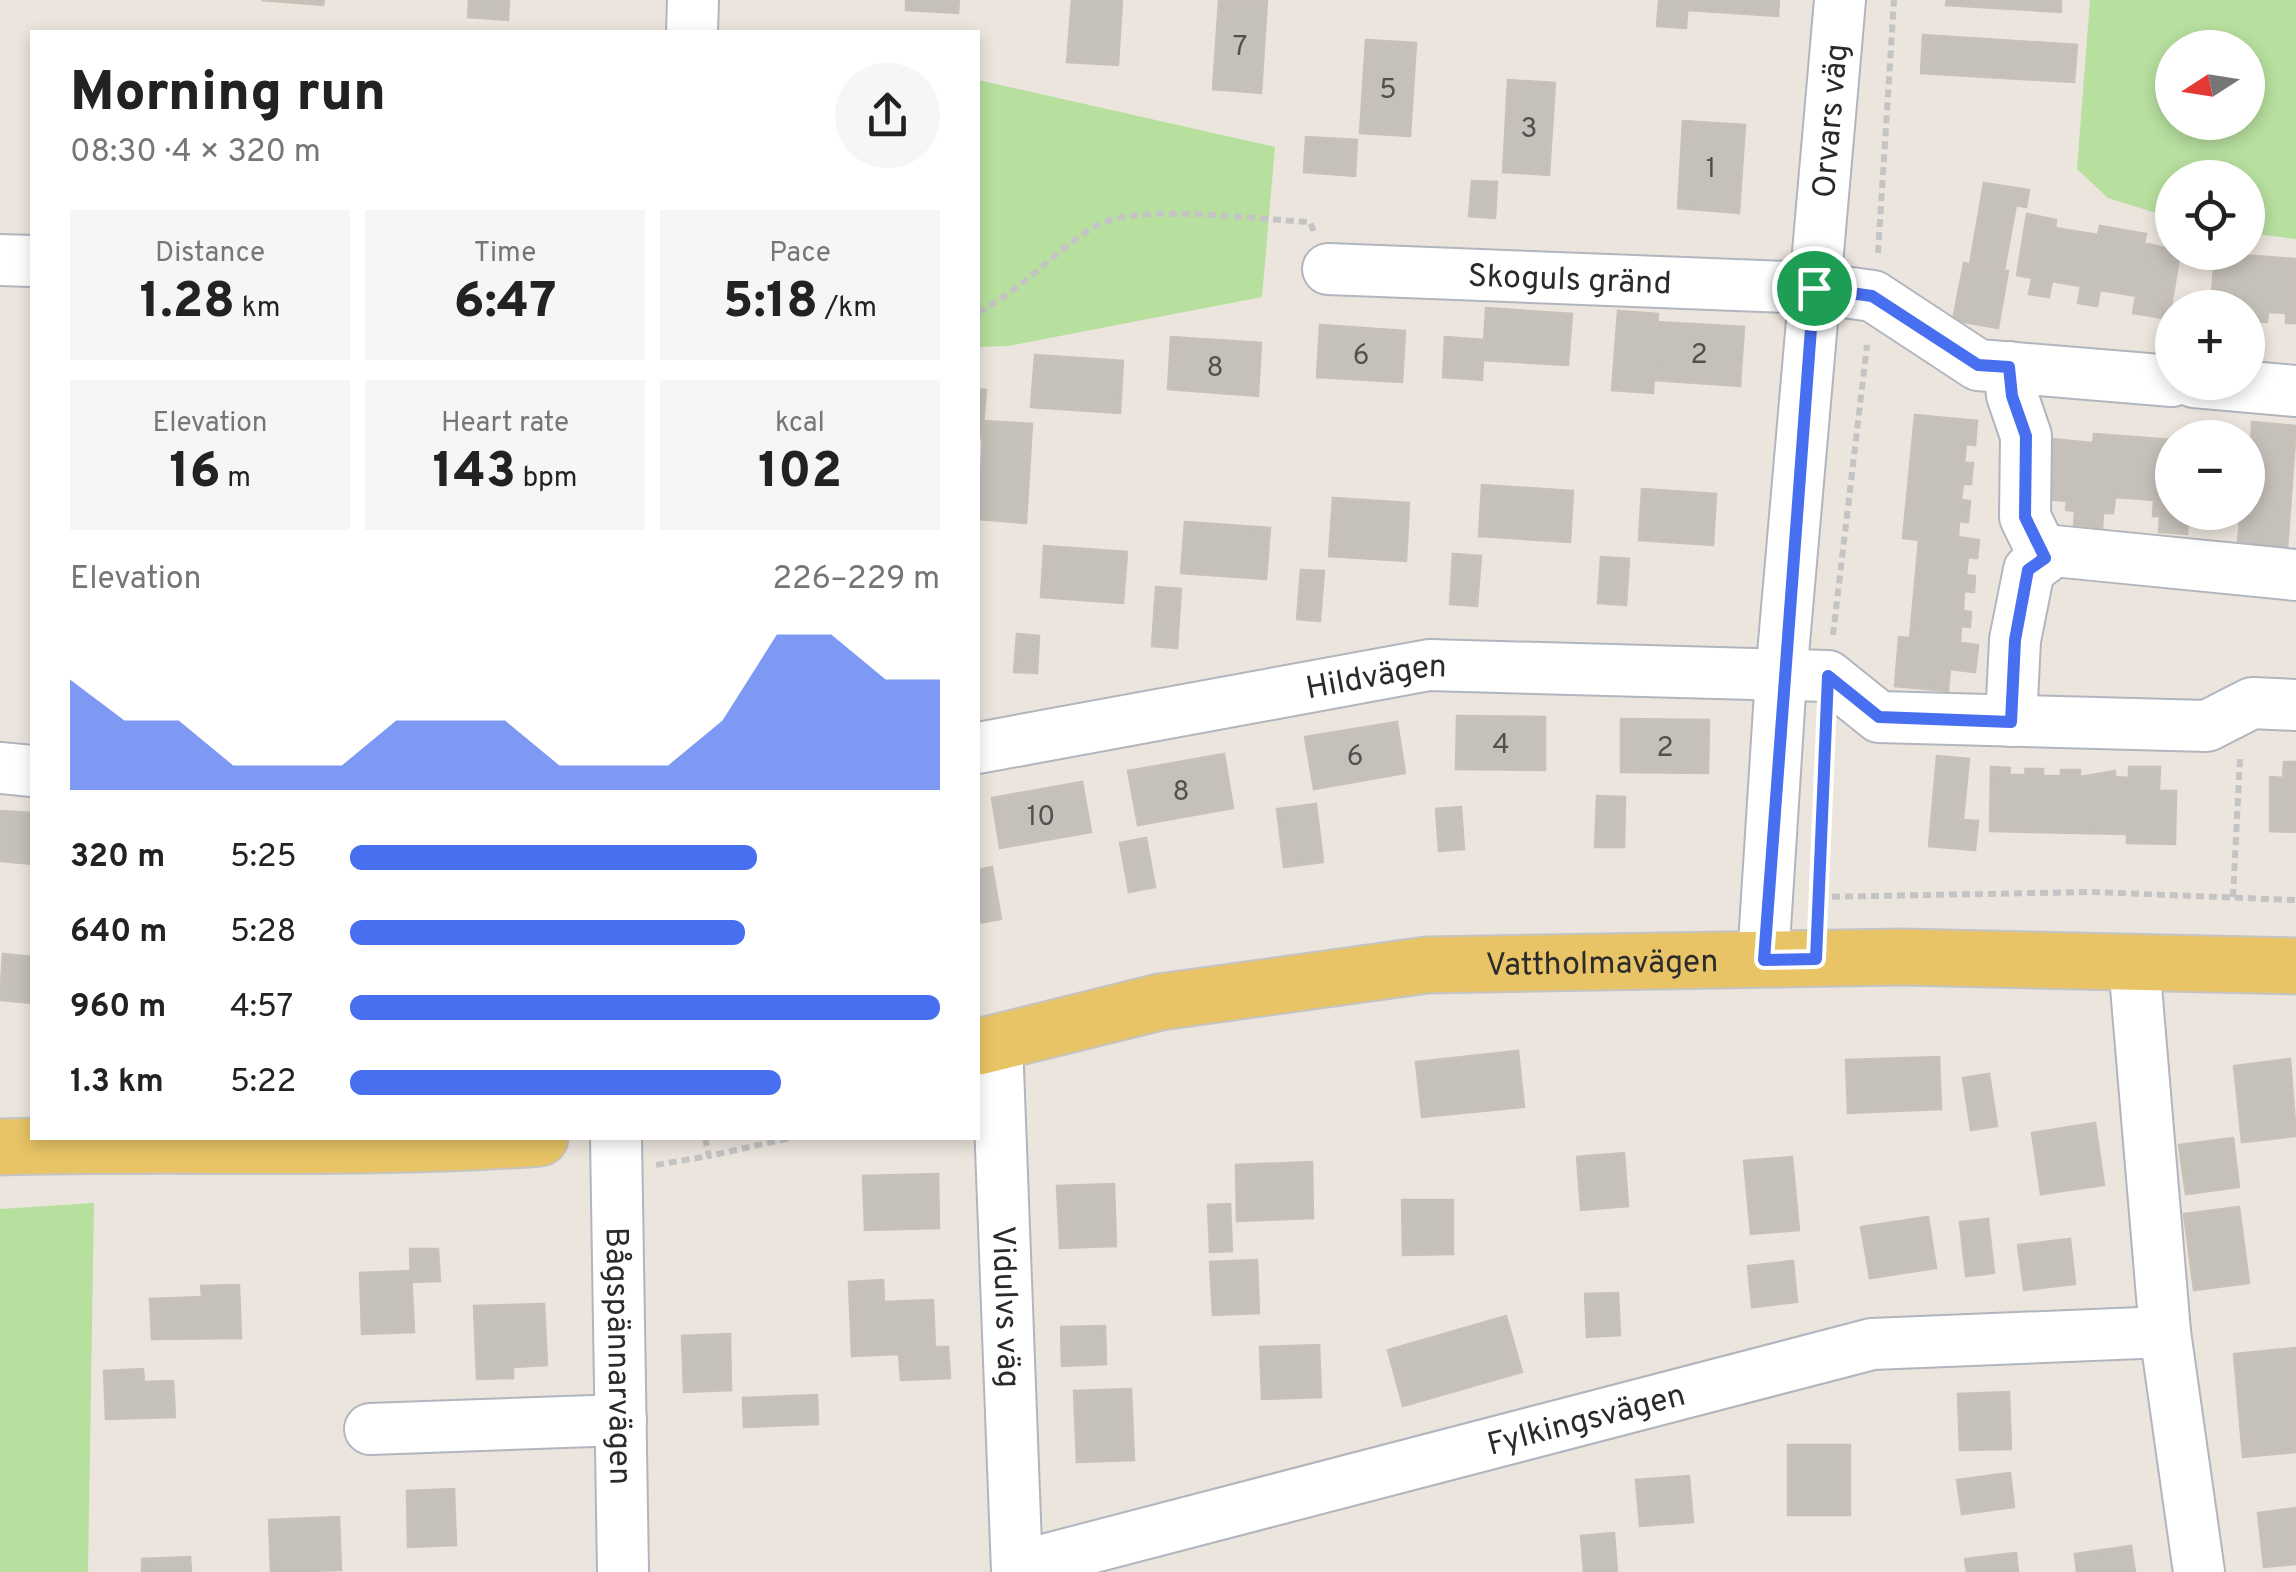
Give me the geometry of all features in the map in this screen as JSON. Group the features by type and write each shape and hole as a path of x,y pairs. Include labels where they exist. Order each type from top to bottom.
{"main road":[{"name":"Vattholmavägen","path":"987,1044 1160,1002 1428,965 1790,960 2296,966"},
{"path":"0,1147 215,1143 386,1147 506,1140"}],"street":[{"path":"692,30 694,0"},
{"name":"Orvars väg","path":"1790,960 1805,676 1814,288 1840,0"},
{"path":"0,260 30,262"},
{"name":"Skoguls gränd","path":"1328,269 1814,288 1872,296"},
{"path":"1872,296 1978,365 2155,380"},
{"path":"2009,367 2012,396 2026,436 2025,517 2045,558"},
{"path":"2265,388 2296,391"},
{"path":"2011,722 2015,640 2028,570 2054,551 2296,575"},
{"name":"Hildvägen","path":"980,748 1429,665 1805,676"},
{"path":"1805,676 1879,717 2207,726 2252,703 2280,704"},
{"path":"0,768 30,770"},
{"path":"2134,963 2165,1332 2200,1572"},
{"name":"Vidulvs väg","path":"987,1044 1018,1570"},
{"name":"Bågspännarvägen","path":"616,1140 623,1572"},
{"name":"Fylkingsvägen","path":"1018,1570 1872,1344 2165,1332"},
{"path":"370,1429 621,1420"}],"path":[{"path":"1790,960 1819,897 1805,676 1872,296 1894,0"},
{"path":"980,311 1008,298 1096,226 1130,214 1310,222 1328,269"},
{"path":"2233,898 2234,814 2241,750 2280,704"},
{"path":"1819,897 2091,892 2296,900"},
{"path":"706,1140 710,1156 781,1140"}],"green space":[{"path":"2090,0 2296,0 2296,239 2265,235 2265,160 2155,160 2155,213 2108,198 2077,169"},
{"path":"980,80 1275,147 1262,297 1008,346 980,347"},
{"path":"94,1203 88,1572 0,1572 0,1209"}],"building":[{"path":"261,0 324,0 323,5"},
{"path":"469,0 509,0 508,20 468,17"},
{"path":"906,0 959,0 958,13 906,10"},
{"path":"1072,0 1122,0 1118,65 1067,62"},
{"path":"1219,0 1267,1 1261,93 1213,89"},
{"path":"1659,0 1688,0 1686,28 1657,26"},
{"path":"1688,0 1779,0 1778,16 1688,10"},
{"path":"1947,0 2061,0 2061,12 1946,5"},
{"path":"1923,35 2077,45 2074,82 1921,73"},
{"path":"1366,40 1416,43 1410,136 1360,133"},
{"path":"1508,80 1555,83 1549,175 1503,172"},
{"path":"1683,121 1745,125 1739,213 1678,208"},
{"path":"1306,137 1357,140 1355,176 1304,172"},
{"path":"1472,181 1497,182 1495,218 1469,216"},
{"path":"1984,183 2029,190 2026,207 2016,205 2004,270 1970,264"},
{"path":"2027,214 2056,220 2055,228 2098,235 2100,226 2146,234 2144,243 2155,246 2155,270 2177,270 2174,290 2155,290 2155,317 2133,313 2136,296 2100,290 2097,306 2078,303 2081,286 2052,281 2049,297 2029,294 2032,278 2017,275"},
{"path":"2265,257 2296,259 2296,323 2286,323 2286,313 2268,312 2265,322 2265,290 2212,290 2214,270 2265,270"},
{"path":"1964,263 2008,271 1998,328 1953,320"},
{"path":"1486,308 1572,314 1568,365 1483,360"},
{"path":"1618,311 1658,314 1653,393 1612,390"},
{"path":"1657,322 1744,327 1740,386 1654,380"},
{"path":"1320,325 1405,331 1402,382 1317,377"},
{"path":"1171,337 1261,343 1258,396 1168,389"},
{"path":"1445,337 1484,340 1482,380 1443,377"},
{"path":"1035,355 1123,361 1120,413 1031,407"},
{"path":"980,389 986,390 980,438"},
{"path":"1915,415 1977,421 1975,445 1966,444 1964,463 1973,463 1971,484 1963,484 1961,500 1970,501 1968,522 1959,521 1958,537 1979,540 1977,558 1968,557 1966,575 1975,576 1974,592 1964,591 1963,611 1971,612 1970,627 1961,626 1960,643 1978,645 1975,672 1950,669 1948,691 1895,686 1899,637 1910,638 1919,540 1903,538"},
{"path":"984,421 1032,424 1026,523 980,519"},
{"path":"2265,423 2296,426 2286,564 2236,559 2239,530 2265,530"},
{"path":"2094,434 2155,439 2155,516 2154,500 2115,497 2113,513 2103,513 2102,529 2074,526 2075,511 2066,510 2067,501 2032,498 2036,446 2051,448 2052,439 2093,443"},
{"path":"1482,485 1573,491 1570,542 1479,536"},
{"path":"1642,489 1716,494 1713,545 1639,540"},
{"path":"1333,498 1409,503 1406,561 1329,556"},
{"path":"1185,522 1270,528 1266,579 1181,573"},
{"path":"2159,530 2187,530 2187,534"},
{"path":"1044,546 1127,552 1123,603 1041,597"},
{"path":"1453,554 1481,556 1477,606 1450,604"},
{"path":"1601,557 1629,559 1626,605 1598,603"},
{"path":"1301,570 1324,571 1320,621 1297,619"},
{"path":"1156,587 1181,589 1177,648 1152,646"},
{"path":"1017,634 1039,636 1037,673 1014,672"},
{"path":"1457,716 1545,717 1545,770 1456,769"},
{"path":"1621,719 1709,720 1708,773 1621,772"},
{"path":"1397,722 1405,773 1314,789 1305,737"},
{"path":"1224,754 1233,808 1138,825 1128,771"},
{"path":"1937,756 1969,759 1963,820 1978,821 1975,850 1929,846"},
{"path":"2284,762 2296,762 2296,832 2270,831 2270,777 2283,778"},
{"path":"1991,767 2010,768 2009,775 2026,775 2025,769 2043,769 2043,776 2061,776 2061,770 2080,770 2080,777 2115,771 2115,777 2129,778 2129,767 2160,767 2159,791 2176,791 2175,844 2127,843 2127,834 1990,831"},
{"path":"1082,782 1091,832 1000,848 992,798"},
{"path":"1597,796 1625,797 1624,847 1595,847"},
{"path":"1316,804 1323,862 1284,867 1277,809"},
{"path":"1461,807 1464,849 1439,851 1436,809"},
{"path":"0,811 30,813 30,864 0,861"},
{"path":"1146,838 1155,887 1129,892 1120,843"},
{"path":"992,867 1001,919 980,923 980,870"},
{"path":"3,954 30,957 30,1003 0,1000"},
{"path":"1518,1051 1524,1107 1422,1117 1416,1062"},
{"path":"1939,1057 1941,1109 1848,1113 1846,1060"},
{"path":"2290,1059 2296,1136 2242,1142 2234,1066"},
{"path":"1989,1074 1997,1126 1971,1130 1963,1078"},
{"path":"2095,1123 2104,1185 2041,1194 2032,1133"},
{"path":"2233,1138 2239,1187 2186,1194 2179,1145"},
{"path":"1624,1153 1628,1206 1581,1210 1577,1157"},
{"path":"1792,1157 1799,1230 1751,1234 1744,1161"},
{"path":"1312,1162 1313,1218 1237,1221 1236,1165"},
{"path":"938,1174 939,1228 865,1230 863,1176"},
{"path":"1114,1184 1116,1246 1060,1248 1057,1186"},
{"path":"1402,1200 1453,1200 1453,1254 1403,1255"},
{"path":"1230,1204 1232,1251 1210,1252 1208,1205"},
{"path":"2239,1207 2249,1283 2194,1290 2184,1214"},
{"path":"1928,1217 1936,1268 1870,1278 1861,1227"},
{"path":"1988,1219 1994,1273 1966,1276 1960,1222"},
{"path":"2070,1239 2075,1284 2024,1290 2018,1245"},
{"path":"410,1249 438,1249 440,1281 411,1282"},
{"path":"1257,1260 1259,1313 1213,1315 1210,1262"},
{"path":"1793,1261 1797,1302 1752,1307 1748,1266"},
{"path":"411,1271 414,1332 362,1334 360,1273"},
{"path":"883,1280 884,1302 933,1300 935,1347 948,1347 950,1378 901,1380 899,1354 852,1356 849,1282"},
{"path":"239,1285 241,1338 152,1339 150,1299 202,1297 201,1286"},
{"path":"1618,1293 1620,1335 1587,1337 1585,1294"},
{"path":"544,1304 547,1365 513,1367 513,1378 477,1379 474,1306"},
{"path":"1506,1316 1522,1372 1403,1406 1388,1350"},
{"path":"1105,1326 1106,1364 1062,1366 1061,1327"},
{"path":"730,1334 731,1390 684,1392 682,1336"},
{"path":"1319,1345 1321,1397 1262,1399 1260,1347"},
{"path":"2296,1348 2296,1452 2243,1457 2234,1354"},
{"path":"143,1369 144,1382 173,1381 175,1417 106,1419 104,1371"},
{"path":"1131,1389 1134,1460 1077,1462 1074,1391"},
{"path":"2009,1392 2011,1449 1960,1450 1958,1394"},
{"path":"817,1395 818,1424 744,1427 743,1398"},
{"path":"1788,1445 1850,1445 1850,1515 1788,1515"},
{"path":"2010,1473 2014,1507 1962,1514 1957,1480"},
{"path":"1689,1476 1693,1522 1640,1526 1636,1480"},
{"path":"454,1489 456,1545 408,1547 407,1491"},
{"path":"2296,1508 2296,1564 2264,1567 2258,1513"},
{"path":"339,1517 341,1570 271,1572 269,1520"},
{"path":"1614,1533 1617,1572 1584,1572 1581,1536"},
{"path":"2131,1546 2135,1572 2077,1572 2075,1554"},
{"path":"2016,1553 2018,1572 1967,1572 1965,1559"},
{"path":"190,1557 191,1572 142,1572 142,1559"}],"route":[{"path":"1814,288 1872,296 1978,365 2009,367 2012,396 2026,436 2025,517 2045,558 2028,570 2015,640 2011,722 1879,717 1828,676 1816,959 1764,960 1782,676 1814,288"}]}
